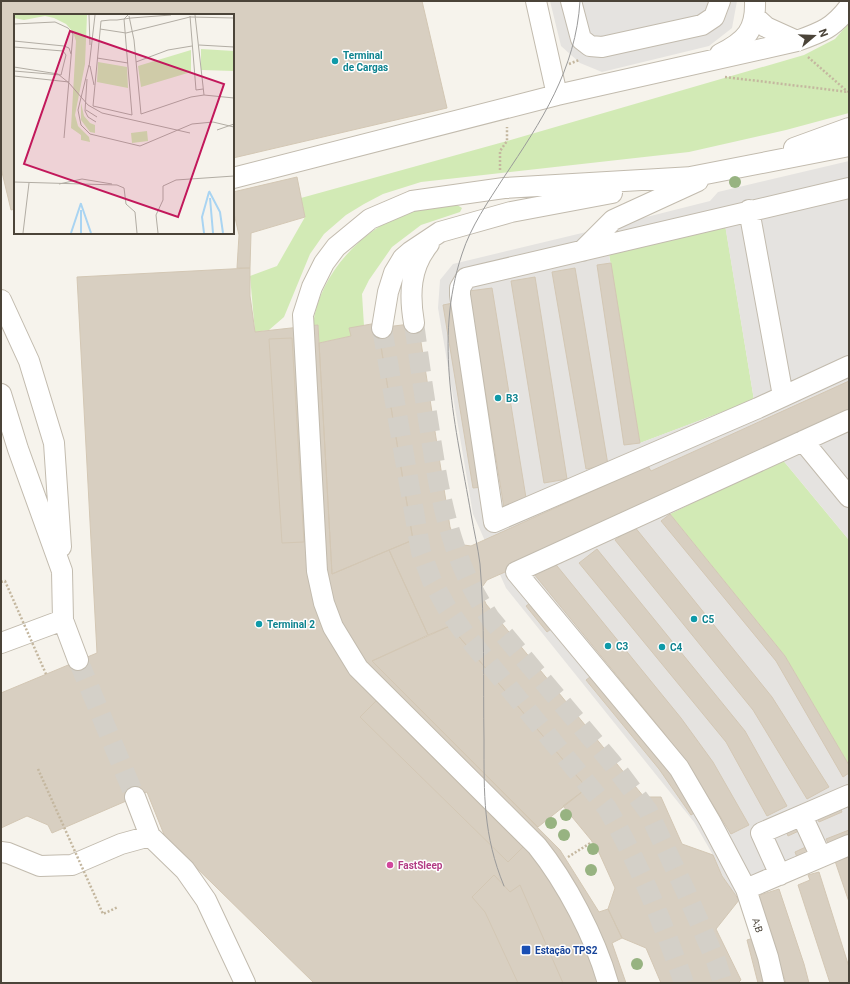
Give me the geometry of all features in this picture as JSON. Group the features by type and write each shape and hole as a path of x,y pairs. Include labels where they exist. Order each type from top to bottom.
{"street":[{"path":"536,1 557,95"},
{"path":"571,1 581,39 590,46 602,47 702,26 714,18 720,1"},
{"path":"234,178 557,95 794,42 823,31 838,21 849,6"},
{"path":"755,9 766,27 794,42"},
{"path":"706,61 742,41 749,31 755,9"},
{"path":"582,252 613,220 726,171 849,128"},
{"path":"382,328 388,292 394,273 403,258 440,232 511,212 849,146"},
{"path":"608,983 589,935 562,881 550,862 537,846 358,668 333,627 324,603 317,571 303,315 312,287 321,269 336,247 370,219 391,208 412,201 504,188 693,177"},
{"path":"849,188 749,210 582,252 466,278 460,288 494,522 849,366"},
{"path":"749,210 783,396"},
{"path":"414,323 411,294 416,264 422,252 440,232"},
{"path":"1,300 29,361 54,443 62,571 63,620 78,660"},
{"path":"1,394 62,571"},
{"path":"849,420 802,441 849,497"},
{"name":"A;B","path":"774,983 768,957 746,889 710,821 679,768 516,572 802,441"},
{"path":"1,643 63,620"},
{"path":"780,875 761,834 849,795"},
{"path":"135,797 150,836 185,870 206,900 245,983"},
{"path":"802,816 821,857"},
{"path":"1,852 8,853 40,866 72,865 121,844 150,836"},
{"path":"746,889 849,845"}],"path":[{"path":"794,42 849,92"},
{"path":"552,71 583,59 590,46"},
{"path":"718,76 849,92"},
{"path":"504,188 499,162 500,152 507,141"},
{"path":"1,582 5,581 46,674"},
{"path":"38,769 103,914 118,907"},
{"path":"566,858 592,842"}],"green space":[{"path":"849,23 849,113 786,130 689,152 421,182 383,194 346,215 324,234 310,254 284,317 269,330 255,332 250,276 277,266 305,217 301,198 507,141 804,55 835,39"},
{"path":"457,205 462,208 460,212 421,225 392,247 369,280 362,294 364,326 351,336 319,343 318,325 313,325 317,306 324,287 335,270 362,239 397,217 415,210 436,206"},
{"path":"725,224 754,400 640,443 609,254"},
{"path":"782,459 849,540 849,765 785,656 670,514"}],"shaded area":[{"path":"550,1 737,1 732,28 709,46 602,72 580,63 561,46"},
{"path":"849,161 849,540 782,459 670,514 785,656 849,765 849,844 739,900 722,876 713,855 694,822 506,588 473,514 438,308 440,280 453,264 710,201 718,192","holes":["725,225 754,400 640,443 609,255"]}],"building":[{"name":"Terminal de Cargas","path":"1,1 422,1 447,108 234,158 234,14 14,14 14,209 11,210 1,168"},
{"path":"297,177 305,217 251,233 250,268 237,268 239,235 234,213 234,192"},
{"path":"611,263 640,443 624,445 597,265"},
{"name":"Terminal 2","path":"250,268 250,296 255,332 318,325 332,574 389,550 428,635 372,661 560,850 599,912 608,909 622,938 612,943 626,983 314,983 165,837 147,792 52,833 48,825 27,816 1,828 1,693 97,653 77,277"},
{"path":"575,268 608,465 586,469 552,272"},
{"path":"535,277 567,479 544,483 511,281"},
{"name":"B3","path":"492,288 527,504 504,508 469,291"},
{"path":"453,303 483,487 473,488 443,305"},
{"path":"377,323 413,540 332,574 319,343 351,336 349,328"},
{"path":"418,323 450,527 457,544 471,546 648,466 651,471 849,381 849,414 665,501 487,580 480,590 486,604 644,797 661,797 682,844 713,855 722,876 739,900 716,929 741,980 738,983 661,983 646,948 622,938 608,909 615,888 596,846 563,806 587,788 450,626 428,635 389,550 413,540 378,328"},
{"path":"292,338 304,542 282,543 269,339"},
{"path":"670,514 785,656 849,765 849,773 843,777 776,661 661,521"},
{"name":"C5","path":"634,526 772,697 829,787 807,799 753,710 615,540"},
{"name":"C4","path":"597,549 745,731 787,806 767,816 726,742 579,563"},
{"name":"C3","path":"553,561 681,718 713,762 749,825 731,834 694,774 664,733 534,574"},
{"path":"534,600 555,626 547,632 526,606"},
{"path":"450,626 587,788 538,827 372,661"},
{"path":"594,674 699,810 691,815 659,769 586,680"},
{"path":"376,701 523,847 508,862 360,717"},
{"path":"839,805 842,812 819,822 816,816"},
{"path":"800,822 803,829 788,836 785,828"},
{"path":"849,830 849,839 830,847 826,839"},
{"path":"810,845 813,852 798,860 795,852"},
{"path":"849,857 849,902 835,861"},
{"path":"819,872 849,967 849,983 830,983 798,885 810,880 808,875"},
{"name":"Estação TPS2","path":"494,875 510,892 520,885 563,983 518,983 485,912 472,897"},
{"path":"779,889 809,983 786,983 757,896"},
{"path":"757,937 769,983 758,983 747,940"}],"tunnel":[{"path":"414,323 438,481 449,528 466,574 490,618 612,763 648,811 686,892 716,961 723,983"},
{"path":"382,328 421,552 432,581 447,608 465,634 607,808 630,850 650,894 684,983"},
{"path":"78,660 135,797"}],"tram line":[{"path":"504,886 492,849 486,814 484,778 482,586 480,564 459,449 450,384 448,352 449,319 453,287 462,254 470,234 480,214 531,136 554,94 572,49 580,1"}],"place":[{"name":"Terminal de Cargas","path":"335,61"},
{"name":"B3","path":"498,398"},
{"name":"C5","path":"694,619"},
{"name":"Terminal 2","path":"259,624"},
{"name":"C3","path":"608,646"},
{"name":"C4","path":"662,647"},
{"name":"FastSleep","path":"390,865"},
{"name":"Estação TPS2","path":"526,950"}]}
